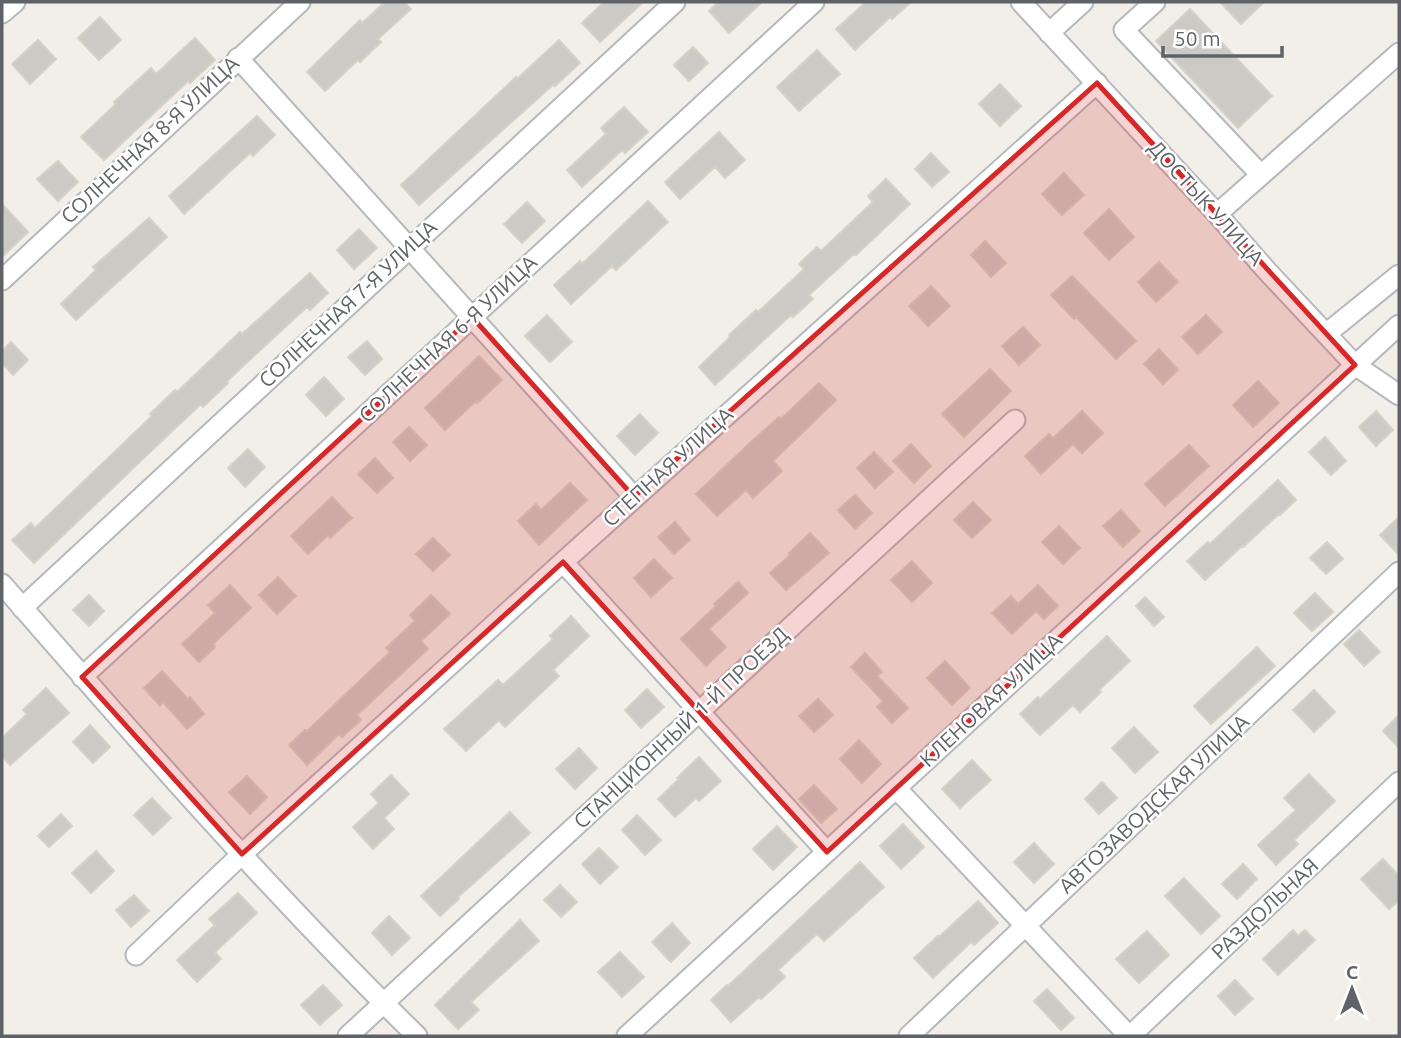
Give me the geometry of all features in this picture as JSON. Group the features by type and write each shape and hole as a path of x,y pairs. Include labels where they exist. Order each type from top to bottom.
{"street":[{"path":"2,13 15,2"},
{"name":"СОЛНЕЧНАЯ 8-Я УЛИЦА","path":"2,280 300,2"},
{"name":"СОЛНЕЧНАЯ 7-Я УЛИЦА","path":"22,608 675,2"},
{"name":"СОЛНЕЧНАЯ 6-Я УЛИЦА","path":"82,677 814,2"},
{"name":"ДОСТЫК УЛИЦА","path":"1021,2 1355,365 1399,395"},
{"path":"1049,33 1083,2"},
{"path":"1155,2 1124,30 1261,176"},
{"path":"1217,214 1399,53"},
{"path":"238,58 634,497"},
{"name":"СТЕПНАЯ УЛИЦА","path":"136,955 242,854 634,497 1097,83"},
{"path":"1326,334 1399,275"},
{"name":"КЛЕНОВАЯ УЛИЦА","path":"627,1036 1399,325"},
{"name":"СТАНЦИОННЫЙ 1-Й ПРОЕЗД","path":"348,1036 1015,420"},
{"path":"563,562 827,852"},
{"name":"АВТОЗАВОДСКАЯ УЛИЦА","path":"909,1036 1399,572"},
{"path":"2,584 242,854 417,1036"},
{"name":"РАЗДОЛЬНАЯ","path":"1130,1036 1399,782"},
{"path":"896,788 1130,1036"}],"highlighted area":[{"path":"1097,83 1355,365 827,852 563,562 242,854 82,677 472,317 634,497"}],"building":[{"path":"385,2 404,2 411,9 378,39 381,42 325,91 307,72 360,20 362,23"},
{"path":"604,2 643,2 600,42 582,23"},
{"path":"718,2 762,2 729,33 709,11"},
{"path":"866,2 911,2 892,19 890,17 855,50 836,29"},
{"path":"1220,2 1264,2 1241,24"},
{"path":"1190,9 1272,96 1238,128 1156,41"},
{"path":"100,17 121,40 99,60 78,38"},
{"path":"195,38 215,60 190,83 188,81 104,160 81,137 151,68 156,74"},
{"path":"38,40 56,59 30,84 12,64"},
{"path":"559,40 580,63 419,205 401,185"},
{"path":"693,47 708,63 689,81 674,65"},
{"path":"817,50 840,74 799,111 777,87"},
{"path":"1000,84 1021,106 1000,126 979,104"},
{"path":"624,107 648,132 625,153 622,150 582,187 567,170 606,134 601,128"},
{"path":"257,116 275,135 253,156 250,153 184,214 169,196"},
{"path":"719,132 745,160 725,178 715,167 680,199 665,182"},
{"path":"931,153 949,172 932,187 915,169"},
{"path":"58,161 78,182 58,201 37,179"},
{"path":"1064,173 1084,195 1062,215 1042,194"},
{"path":"886,179 910,204 809,295 813,299 793,317 791,315 715,385 699,367 729,335 804,269 799,264 817,247 821,251 873,202 868,196"},
{"path":"648,201 668,222 616,270 612,266 571,304 554,285 580,261 582,264"},
{"path":"527,202 545,221 522,243 504,224"},
{"path":"2,204 28,232 2,257"},
{"path":"1109,209 1134,237 1109,260 1084,233"},
{"path":"149,218 167,237 76,320 61,304 96,270 93,267"},
{"path":"359,229 377,248 354,269 337,250"},
{"path":"985,241 1006,263 991,277 971,255"},
{"path":"1159,262 1178,282 1156,302 1138,282"},
{"path":"310,273 328,293 310,310 307,307 203,407 201,404 34,563 12,540 31,523 35,528 152,416 150,414 175,390 177,392 240,332 242,334"},
{"path":"1072,276 1136,341 1116,359 1051,295"},
{"path":"931,286 950,306 928,326 909,306"},
{"path":"547,315 572,342 550,362 525,336"},
{"path":"1206,315 1222,332 1198,354 1182,337"},
{"path":"1023,327 1040,345 1019,365 1002,346"},
{"path":"367,341 382,359 365,375 348,357"},
{"path":"11,342 28,360 13,375 2,363 2,351"},
{"path":"1159,349 1178,370 1163,384 1144,364"},
{"path":"479,356 502,380 445,430 425,408"},
{"path":"990,369 1011,391 964,437 942,414"},
{"path":"324,377 344,399 326,416 306,395"},
{"path":"1258,381 1279,403 1253,427 1233,405"},
{"path":"819,383 836,400 773,461 782,471 753,498 746,490 717,516 696,494"},
{"path":"1082,411 1103,433 1082,453 1073,444 1041,474 1025,456 1049,434 1053,438"},
{"path":"1376,411 1393,430 1376,446 1359,427"},
{"path":"640,414 658,433 635,455 617,436"},
{"path":"409,427 427,445 410,461 393,442"},
{"path":"1325,437 1346,461 1331,475 1309,452"},
{"path":"911,444 931,466 914,483 893,461"},
{"path":"1189,445 1209,466 1165,506 1145,484"},
{"path":"248,449 265,467 245,487 228,468"},
{"path":"874,452 893,472 875,488 857,468"},
{"path":"375,458 393,478 377,493 358,474"},
{"path":"1278,480 1296,500 1205,580 1187,561 1208,542 1210,544"},
{"path":"570,483 587,500 539,545 518,521 536,504 541,510"},
{"path":"855,495 872,513 855,529 838,510"},
{"path":"332,497 352,518 308,554 291,536"},
{"path":"973,502 991,520 972,538 954,520"},
{"path":"1121,510 1140,531 1123,547 1103,526"},
{"path":"1399,517 1399,555 1380,535"},
{"path":"675,522 690,540 674,554 658,537"},
{"path":"1059,526 1080,548 1063,564 1042,542"},
{"path":"810,533 829,553 786,590 770,573"},
{"path":"433,538 450,555 433,571 416,554"},
{"path":"1327,542 1343,559 1326,574 1310,558"},
{"path":"654,559 672,578 651,597 634,578"},
{"path":"912,561 932,583 912,602 891,580"},
{"path":"278,577 296,596 277,614 259,595"},
{"path":"738,582 748,593 709,629 726,647 706,666 681,639"},
{"path":"230,585 251,608 213,644 215,647 199,662 182,644 215,613 208,605"},
{"path":"1038,585 1058,606 1044,619 1036,611 1012,634 992,613 1011,596 1018,604"},
{"path":"1315,593 1333,612 1312,631 1294,613"},
{"path":"89,595 104,611 89,626 73,610"},
{"path":"431,595 450,614 421,641 428,649 357,715 361,720 342,737 339,734 307,765 289,745 390,652 386,648 415,621 410,615"},
{"path":"1145,597 1164,617 1154,626 1136,606"},
{"path":"571,616 589,636 553,670 559,676 505,727 499,720 466,751 444,729 498,680 503,685 553,639 550,636"},
{"path":"1359,630 1380,652 1364,666 1344,644"},
{"path":"1107,636 1130,661 1080,712 1073,705 1040,735 1020,714 1038,697 1040,699"},
{"path":"1257,647 1275,666 1211,724 1194,706"},
{"path":"865,653 882,672 877,676 908,708 892,723 877,707 883,701 851,667"},
{"path":"945,661 970,688 952,705 927,678"},
{"path":"162,671 204,714 187,729 163,702 160,706 144,688"},
{"path":"46,688 69,713 10,765 2,756 2,738 27,714 23,710"},
{"path":"647,689 664,707 641,728 625,710"},
{"path":"1314,690 1335,712 1314,732 1293,710"},
{"path":"818,699 833,715 814,732 799,716"},
{"path":"1399,715 1399,748 1383,731"},
{"path":"90,725 110,747 93,763 73,742"},
{"path":"1134,727 1158,752 1135,773 1112,748"},
{"path":"859,740 881,764 862,783 840,759"},
{"path":"579,748 597,768 575,789 556,769"},
{"path":"699,757 721,781 699,801 696,798 675,817 658,799"},
{"path":"972,760 991,780 960,808 942,789"},
{"path":"1309,774 1335,801 1294,840 1298,844 1276,865 1258,845 1296,810 1284,798"},
{"path":"391,775 409,794 384,818 394,829 373,849 353,827 379,803 371,794"},
{"path":"247,776 267,797 250,814 229,792"},
{"path":"1102,782 1117,798 1099,814 1085,799"},
{"path":"814,785 837,809 821,823 799,799"},
{"path":"152,798 171,818 153,835 134,815"},
{"path":"510,812 530,833 440,916 421,896"},
{"path":"61,814 72,826 49,847 38,836"},
{"path":"637,815 661,840 645,855 622,830"},
{"path":"903,824 924,847 901,869 880,846"},
{"path":"777,826 797,847 773,870 753,849"},
{"path":"1034,843 1054,864 1034,883 1014,862"},
{"path":"599,848 618,867 600,884 582,864"},
{"path":"96,851 114,871 91,893 72,873"},
{"path":"1383,859 1399,876 1399,900 1389,909 1361,879"},
{"path":"860,862 884,887 824,941 817,934 778,970 785,977 731,1022 711,1000"},
{"path":"1243,864 1257,879 1237,899 1222,884"},
{"path":"1184,878 1220,916 1201,934 1165,896"},
{"path":"560,885 577,902 561,917 544,900"},
{"path":"238,893 257,913 215,952 221,959 197,982 177,960 215,925 209,919"},
{"path":"134,895 149,911 131,927 116,910"},
{"path":"978,901 998,923 974,945 971,942 933,978 914,958"},
{"path":"389,916 410,938 392,955 372,933"},
{"path":"520,920 539,941 471,1002 479,1010 458,1029 435,1005"},
{"path":"672,923 690,943 671,962 652,942"},
{"path":"1293,930 1298,936 1305,930 1315,940 1278,975 1263,959"},
{"path":"1147,931 1169,955 1139,983 1116,959"},
{"path":"620,952 644,977 622,997 598,972"},
{"path":"1235,980 1253,999 1235,1015 1218,996"},
{"path":"323,985 342,1005 320,1025 301,1005"},
{"path":"1047,989 1074,1018 1061,1030 1034,1001"}]}
